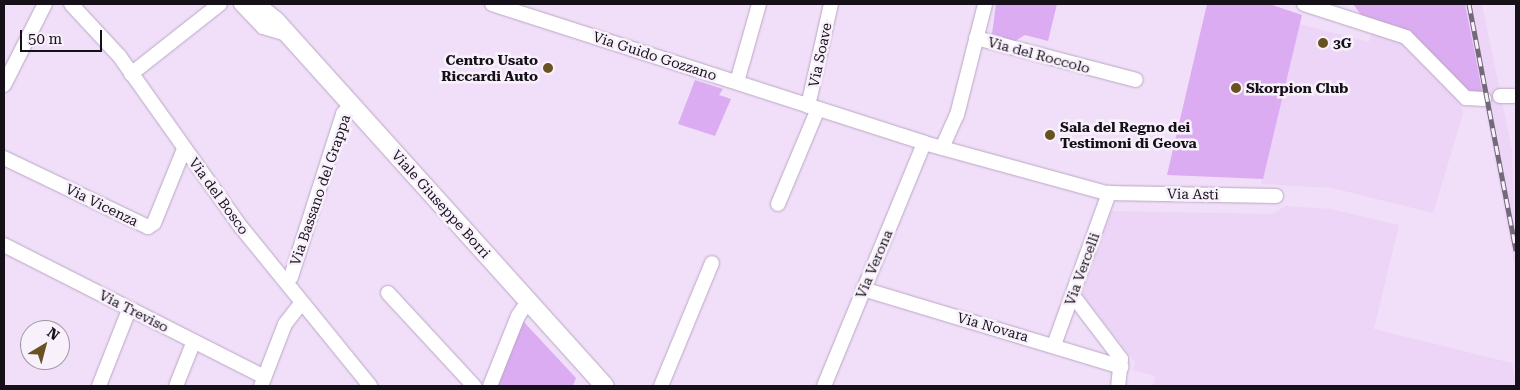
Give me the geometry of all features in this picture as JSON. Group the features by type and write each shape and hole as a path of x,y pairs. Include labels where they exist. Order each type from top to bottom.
{"main road":[{"path":"255,4 282,28"},
{"path":"266,4 282,28"},
{"name":"Viale Giuseppe Borri","path":"282,28 605,386"}],"street":[{"path":"4,84 45,4"},
{"name":"Via del Bosco","path":"71,4 131,74 300,304 370,386"},
{"path":"131,74 220,4"},
{"path":"241,4 263,27 282,28"},
{"name":"Via Guido Gozzano","path":"492,4 924,143 1109,193"},
{"path":"737,82 759,4"},
{"name":"Via Soave","path":"813,107 831,4"},
{"name":"Via del Roccolo","path":"984,4 976,38 1136,80"},
{"path":"1304,4 1338,9 1410,39 1466,98 1484,100"},
{"path":"942,148 957,115 976,38"},
{"path":"1500,96 1516,96"},
{"name":"Via Bassano del Grappa","path":"291,277 343,114 351,104"},
{"path":"778,204 813,107"},
{"name":"Via Verona","path":"824,386 924,143"},
{"name":"Via Vicenza","path":"4,158 148,227 154,223 184,148"},
{"name":"Via Asti","path":"1109,193 1276,196"},
{"name":"Via Vercelli","path":"1054,345 1074,296 1109,193"},
{"name":"Via Treviso","path":"4,246 194,341 262,382"},
{"path":"661,386 712,263"},
{"name":"Via Novara","path":"863,289 1122,367"},
{"path":"388,294 474,386"},
{"path":"1074,296 1122,367 1118,386"},
{"path":"490,386 518,316 528,301"},
{"path":"262,382 285,324 300,304"},
{"path":"99,386 129,310"},
{"path":"176,386 194,341"}],"shaded area":[{"path":"996,4 1057,4 1048,41 1025,35 1015,41 992,34"},
{"name":"Skorpion Club","path":"1207,4 1269,4 1302,15 1263,179 1167,175"},
{"path":"1353,4 1465,4 1483,95 1468,94 1420,42 1362,16"},
{"path":"1465,4 1482,4 1512,150 1516,273"},
{"path":"1299,24 1369,42 1371,33 1407,45 1461,105 1463,114 1433,213 1332,188 1261,184"},
{"path":"695,80 723,89 719,95 731,99 715,136 678,124"},
{"path":"1285,206 1331,209 1399,225 1374,329 1512,363 1516,386 1153,386 1155,376 1133,370 1135,362 1082,294 1111,211 1272,214"},
{"path":"523,321 576,378 573,386 498,386"}],"railway":[{"path":"1469,4 1516,251"}],"place":[{"name":"3G","path":"1323,43"},
{"name":"Centro Usato Riccardi Auto","path":"548,68"},
{"name":"Skorpion Club","path":"1236,88"},
{"name":"Sala del Regno dei Testimoni di Geova","path":"1050,135"}]}
